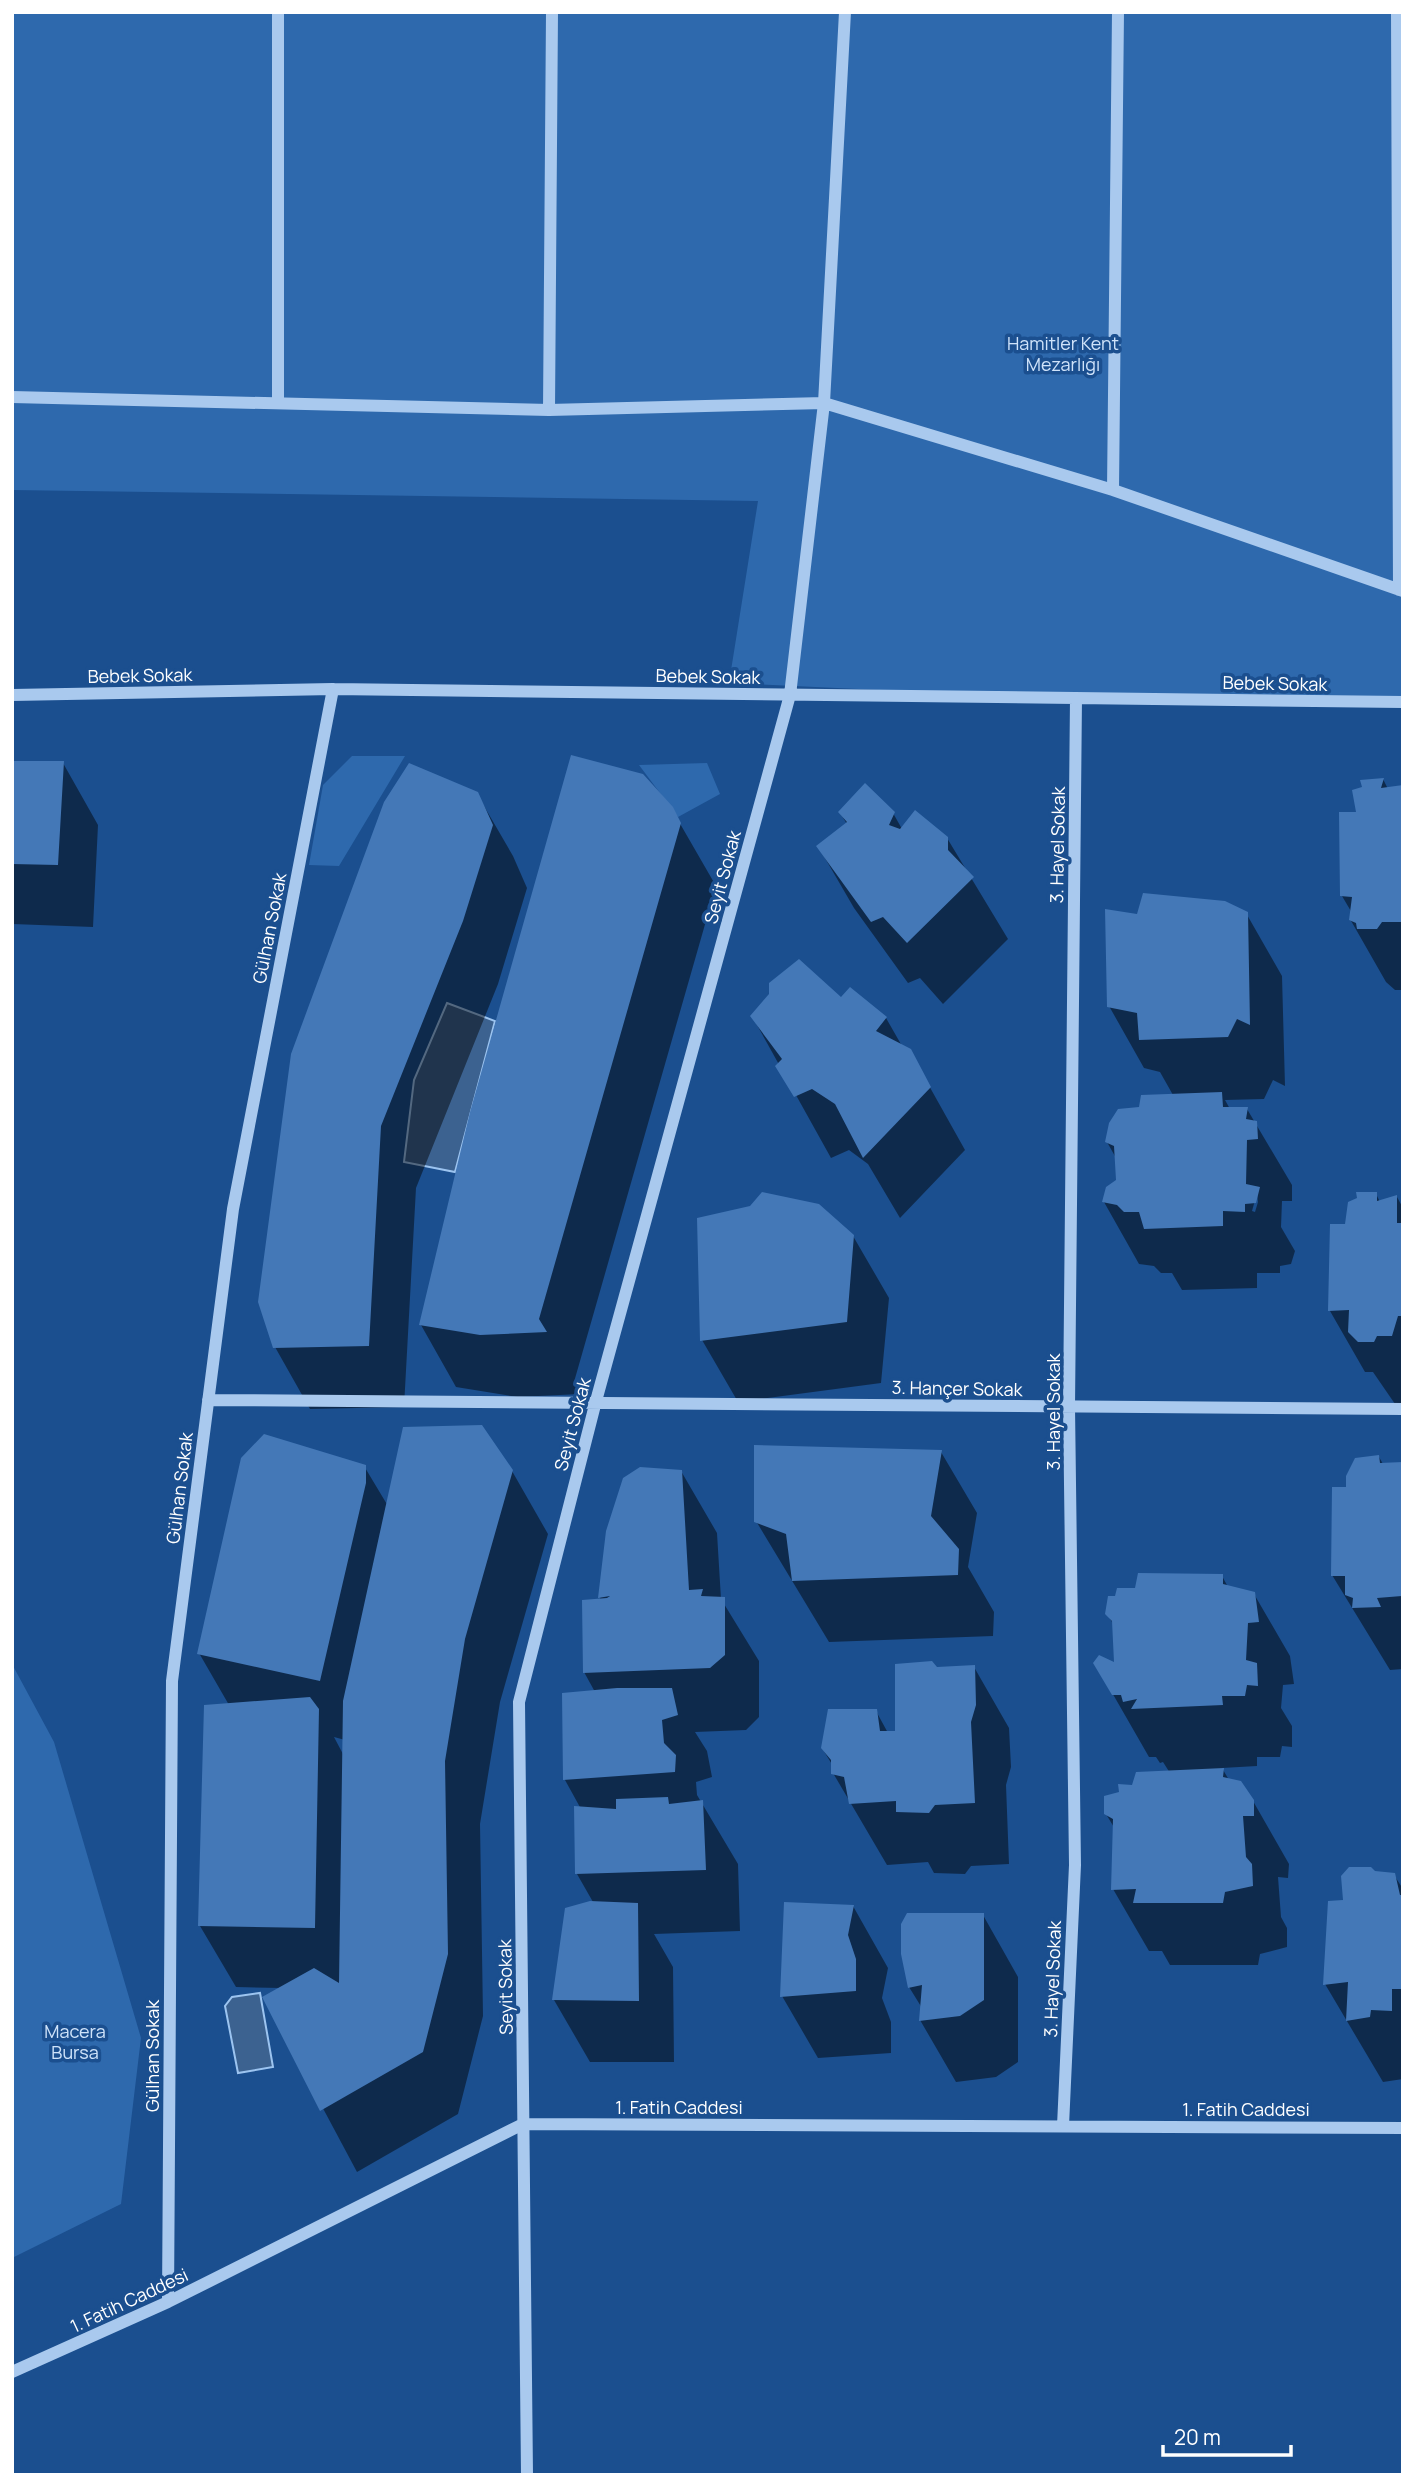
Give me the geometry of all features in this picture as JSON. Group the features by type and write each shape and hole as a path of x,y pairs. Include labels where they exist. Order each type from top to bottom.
{"street":[{"path":"278,12 278,402"},
{"path":"550,410 552,12"},
{"name":"Seyit Sokak","path":"527,2475 519,1702 596,1401 790,695 824,402 845,12"},
{"path":"1113,490 1118,12"},
{"path":"12,397 550,410 824,402 1113,490 1401,590 1398,12"},
{"name":"Bebek Sokak","path":"12,695 333,689 1403,702"},
{"name":"Gülhan Sokak","path":"168,2302 172,1681 233,1209 333,689"},
{"name":"3. Hayel Sokak","path":"1063,2126 1075,1865 1069,1407 1076,698"},
{"name":"3. Hançer Sokak","path":"208,1400 1403,1409"},
{"name":"1. Fatih Caddesi","path":"12,2372 168,2302 523,2124 1403,2127"}],"green space":[{"name":"Hamitler Kent Mezarlığı","path":"12,12 1403,12 1403,696 1093,700 729,683 758,501 12,490"},
{"path":"352,756 405,756 339,866 309,865 323,785"},
{"path":"707,763 720,794 678,817 639,765"},
{"name":"Macera Bursa","path":"12,1664 54,1742 141,2038 121,2204 12,2258"}],"shaded area":[{"path":"447,1003 495,1021 455,1172 404,1162 414,1080"},
{"path":"260,1993 273,2067 238,2073 225,2006 232,1997"}],"building":[{"path":"571,755 643,774 673,807 681,823 539,1319 547,1332 480,1335 419,1325 470,1112"},
{"path":"12,761 64,761 58,865 12,864"},
{"path":"409,763 478,792 493,825 463,921 381,1126 369,1346 273,1348 258,1302 291,1054 384,802"},
{"path":"1384,778 1381,788 1403,785 1403,922 1382,922 1377,929 1357,929 1356,923 1349,920 1352,897 1340,896 1339,812 1356,812 1352,790 1362,787 1360,780"},
{"path":"865,783 895,812 889,825 900,829 915,810 948,837 948,850 974,877 907,943 883,917 871,922 816,846 847,822 838,812"},
{"path":"1143,893 1225,901 1248,912 1250,1025 1237,1019 1228,1037 1139,1040 1137,1013 1107,1007 1105,909 1137,914"},
{"path":"799,959 841,997 850,987 887,1017 876,1031 911,1049 931,1087 863,1158 835,1104 812,1089 794,1097 775,1066 782,1059 750,1016 769,994 769,983"},
{"path":"1222,1092 1223,1107 1248,1107 1246,1119 1257,1121 1258,1139 1247,1140 1246,1184 1260,1187 1256,1203 1245,1204 1245,1212 1223,1211 1223,1226 1144,1229 1139,1212 1124,1212 1117,1205 1102,1202 1106,1187 1116,1180 1114,1146 1105,1142 1109,1123 1118,1109 1139,1107 1141,1095"},
{"path":"762,1192 819,1204 854,1235 847,1322 700,1341 697,1218 750,1206"},
{"path":"1356,1192 1377,1192 1377,1201 1397,1195 1397,1223 1403,1223 1403,1316 1398,1316 1392,1336 1377,1336 1374,1342 1358,1342 1348,1332 1349,1310 1328,1311 1330,1224 1345,1224 1348,1202 1357,1198"},
{"path":"482,1425 513,1470 465,1639 445,1761 448,1954 423,2052 320,2111 262,1997 314,1968 339,1983 343,1701 403,1427"},
{"path":"264,1434 366,1465 366,1483 320,1681 197,1654 241,1458"},
{"path":"754,1445 942,1450 931,1516 959,1549 958,1575 792,1581 786,1534 754,1522"},
{"path":"1379,1455 1380,1463 1403,1462 1402,1596 1377,1598 1381,1607 1352,1608 1353,1598 1345,1595 1345,1576 1331,1576 1332,1487 1346,1487 1346,1476 1355,1458"},
{"path":"640,1467 682,1470 689,1590 703,1589 701,1596 725,1597 725,1655 710,1668 583,1673 582,1600 607,1598 610,1596 598,1598 606,1531 623,1478"},
{"path":"1138,1573 1223,1574 1223,1584 1255,1592 1259,1622 1248,1623 1246,1660 1257,1663 1258,1686 1247,1685 1245,1696 1222,1696 1223,1705 1131,1709 1137,1699 1123,1702 1121,1695 1112,1695 1093,1663 1099,1655 1114,1662 1112,1621 1105,1614 1108,1596 1115,1596 1117,1588 1135,1588"},
{"path":"932,1661 937,1667 975,1665 976,1705 971,1722 975,1803 935,1805 929,1813 896,1812 896,1801 849,1804 844,1777 831,1774 831,1760 821,1748 828,1709 877,1709 880,1731 895,1731 895,1664"},
{"path":"617,1688 672,1688 678,1715 662,1720 664,1743 676,1755 675,1772 563,1780 562,1693"},
{"path":"310,1697 319,1709 315,1928 198,1926 204,1705"},
{"path":"1224,1768 1223,1777 1241,1781 1254,1800 1254,1816 1243,1816 1246,1857 1252,1864 1253,1886 1225,1892 1223,1903 1133,1903 1136,1889 1111,1890 1113,1819 1104,1814 1104,1796 1119,1792 1118,1784 1132,1785 1136,1772"},
{"path":"668,1797 669,1804 703,1800 706,1870 575,1874 574,1806 616,1809 616,1799"},
{"path":"1349,1867 1371,1867 1375,1871 1395,1873 1400,1895 1403,1895 1403,1989 1392,1989 1392,2011 1371,2010 1370,2017 1346,2021 1348,1982 1323,1985 1328,1901 1343,1900 1341,1876"},
{"path":"590,1901 638,1903 639,2001 552,2000 565,1908"},
{"path":"784,1902 854,1905 848,1935 856,1959 856,1991 780,1997"},
{"path":"907,1913 984,1913 984,2000 960,2016 919,2021 922,1985 908,1988 901,1954 901,1924"}]}
